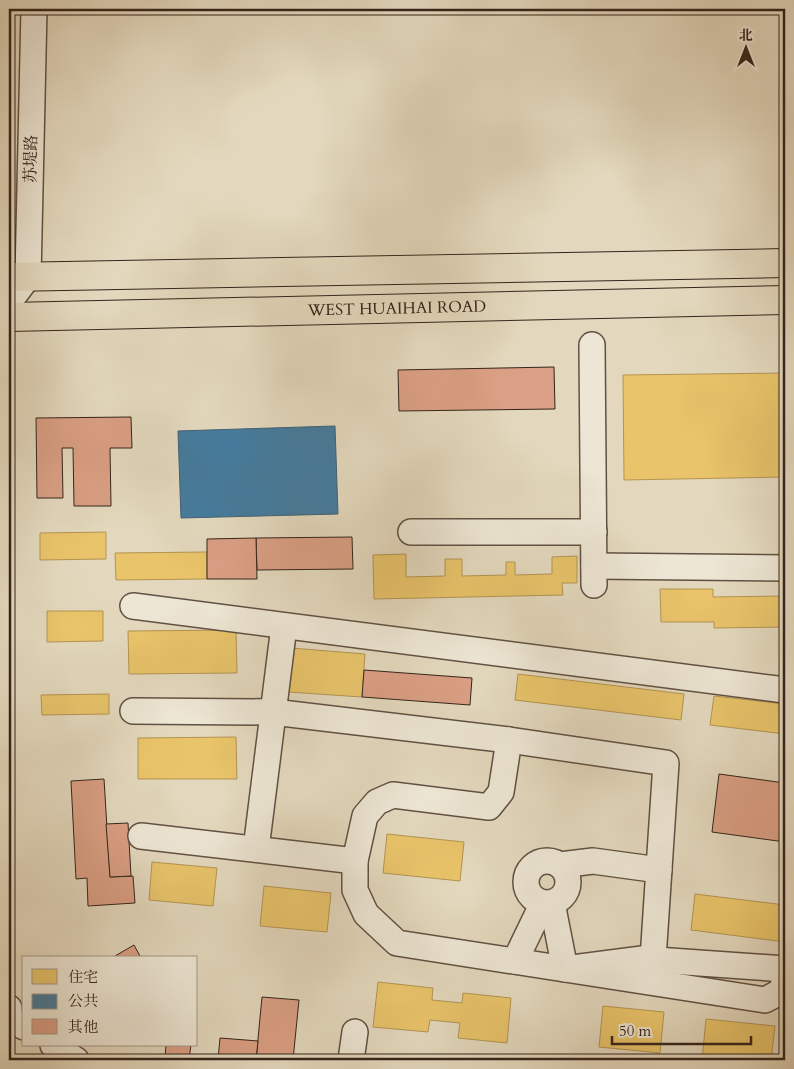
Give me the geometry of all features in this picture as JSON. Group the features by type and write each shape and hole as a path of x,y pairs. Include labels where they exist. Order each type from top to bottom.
{"main road":[{"path":"18,277 785,263"},
{"name":"WEST HUAIHAI ROAD","path":"9,317 785,300"}],"street":[{"name":"苏堤路","path":"18,277 34,9"},
{"path":"9,302 18,277"},
{"path":"592,344 594,575 785,568"},
{"path":"411,532 594,532"},
{"path":"133,606 785,690"},
{"path":"256,849 284,626"},
{"path":"133,711 273,712 509,740 666,763 653,959"},
{"path":"509,740 500,792 489,807 393,796 377,802 365,816 355,861 355,890 366,914 397,943 765,1000 782,991 785,977"},
{"path":"141,836 355,861"},
{"path":"548,903 530,896 525,881 531,866 546,860 560,865 593,861 659,870"},
{"path":"515,961 548,903 565,894 568,879 560,865"},
{"path":"548,903 565,969"},
{"path":"565,969 642,959 785,969"},
{"path":"9,1008 9,1018 22,1026"},
{"path":"351,1060 355,1032"},
{"path":"55,1046 76,1060"}],"building: 住宅":[{"path":"785,373 785,477 624,480 623,375"},
{"path":"106,532 106,559 40,560 40,533"},
{"path":"207,552 207,579 116,580 115,553"},
{"path":"406,554 406,577 445,576 445,559 462,559 462,576 506,575 506,562 515,562 515,575 552,574 552,557 577,556 577,583 562,583 563,595 374,599 373,555"},
{"path":"660,589 713,589 713,597 785,596 785,627 714,628 714,622 661,622"},
{"path":"47,611 103,611 103,641 47,642"},
{"path":"236,630 237,673 129,674 128,631"},
{"path":"291,648 365,654 362,697 288,692"},
{"path":"518,674 684,694 681,720 515,700"},
{"path":"109,694 109,714 42,715 41,695"},
{"path":"714,696 785,704 785,734 710,725"},
{"path":"236,737 237,779 138,779 138,738"},
{"path":"387,834 464,842 460,881 383,873"},
{"path":"152,862 217,868 213,906 149,900"},
{"path":"264,886 331,893 327,932 260,926"},
{"path":"695,894 785,905 785,942 691,930"},
{"path":"378,982 433,988 432,1000 462,1003 463,993 511,998 507,1043 458,1038 460,1023 430,1020 428,1032 373,1027"},
{"path":"603,1006 664,1012 660,1053 599,1047"},
{"path":"706,1019 775,1026 771,1060 702,1060"}],"building: 公共":[{"path":"335,426 338,514 181,518 178,431"}],"building: 其他":[{"path":"554,367 555,409 399,411 398,370"},
{"path":"131,417 132,448 110,448 111,506 74,506 73,448 62,448 63,498 37,498 36,418"},
{"path":"352,537 353,569 257,570 256,538"},
{"path":"256,538 257,579 207,579 207,539"},
{"path":"364,670 472,678 470,705 362,697"},
{"path":"719,774 785,783 785,842 712,832"},
{"path":"104,779 110,877 133,876 135,903 88,906 87,878 76,879 71,781"},
{"path":"128,823 131,876 110,877 106,824"},
{"path":"134,945 140,956 115,956"},
{"path":"262,997 299,1000 293,1060 256,1060"},
{"path":"220,1038 258,1041 256,1060 218,1060"},
{"path":"166,1046 191,1046 189,1059 165,1057"}]}
